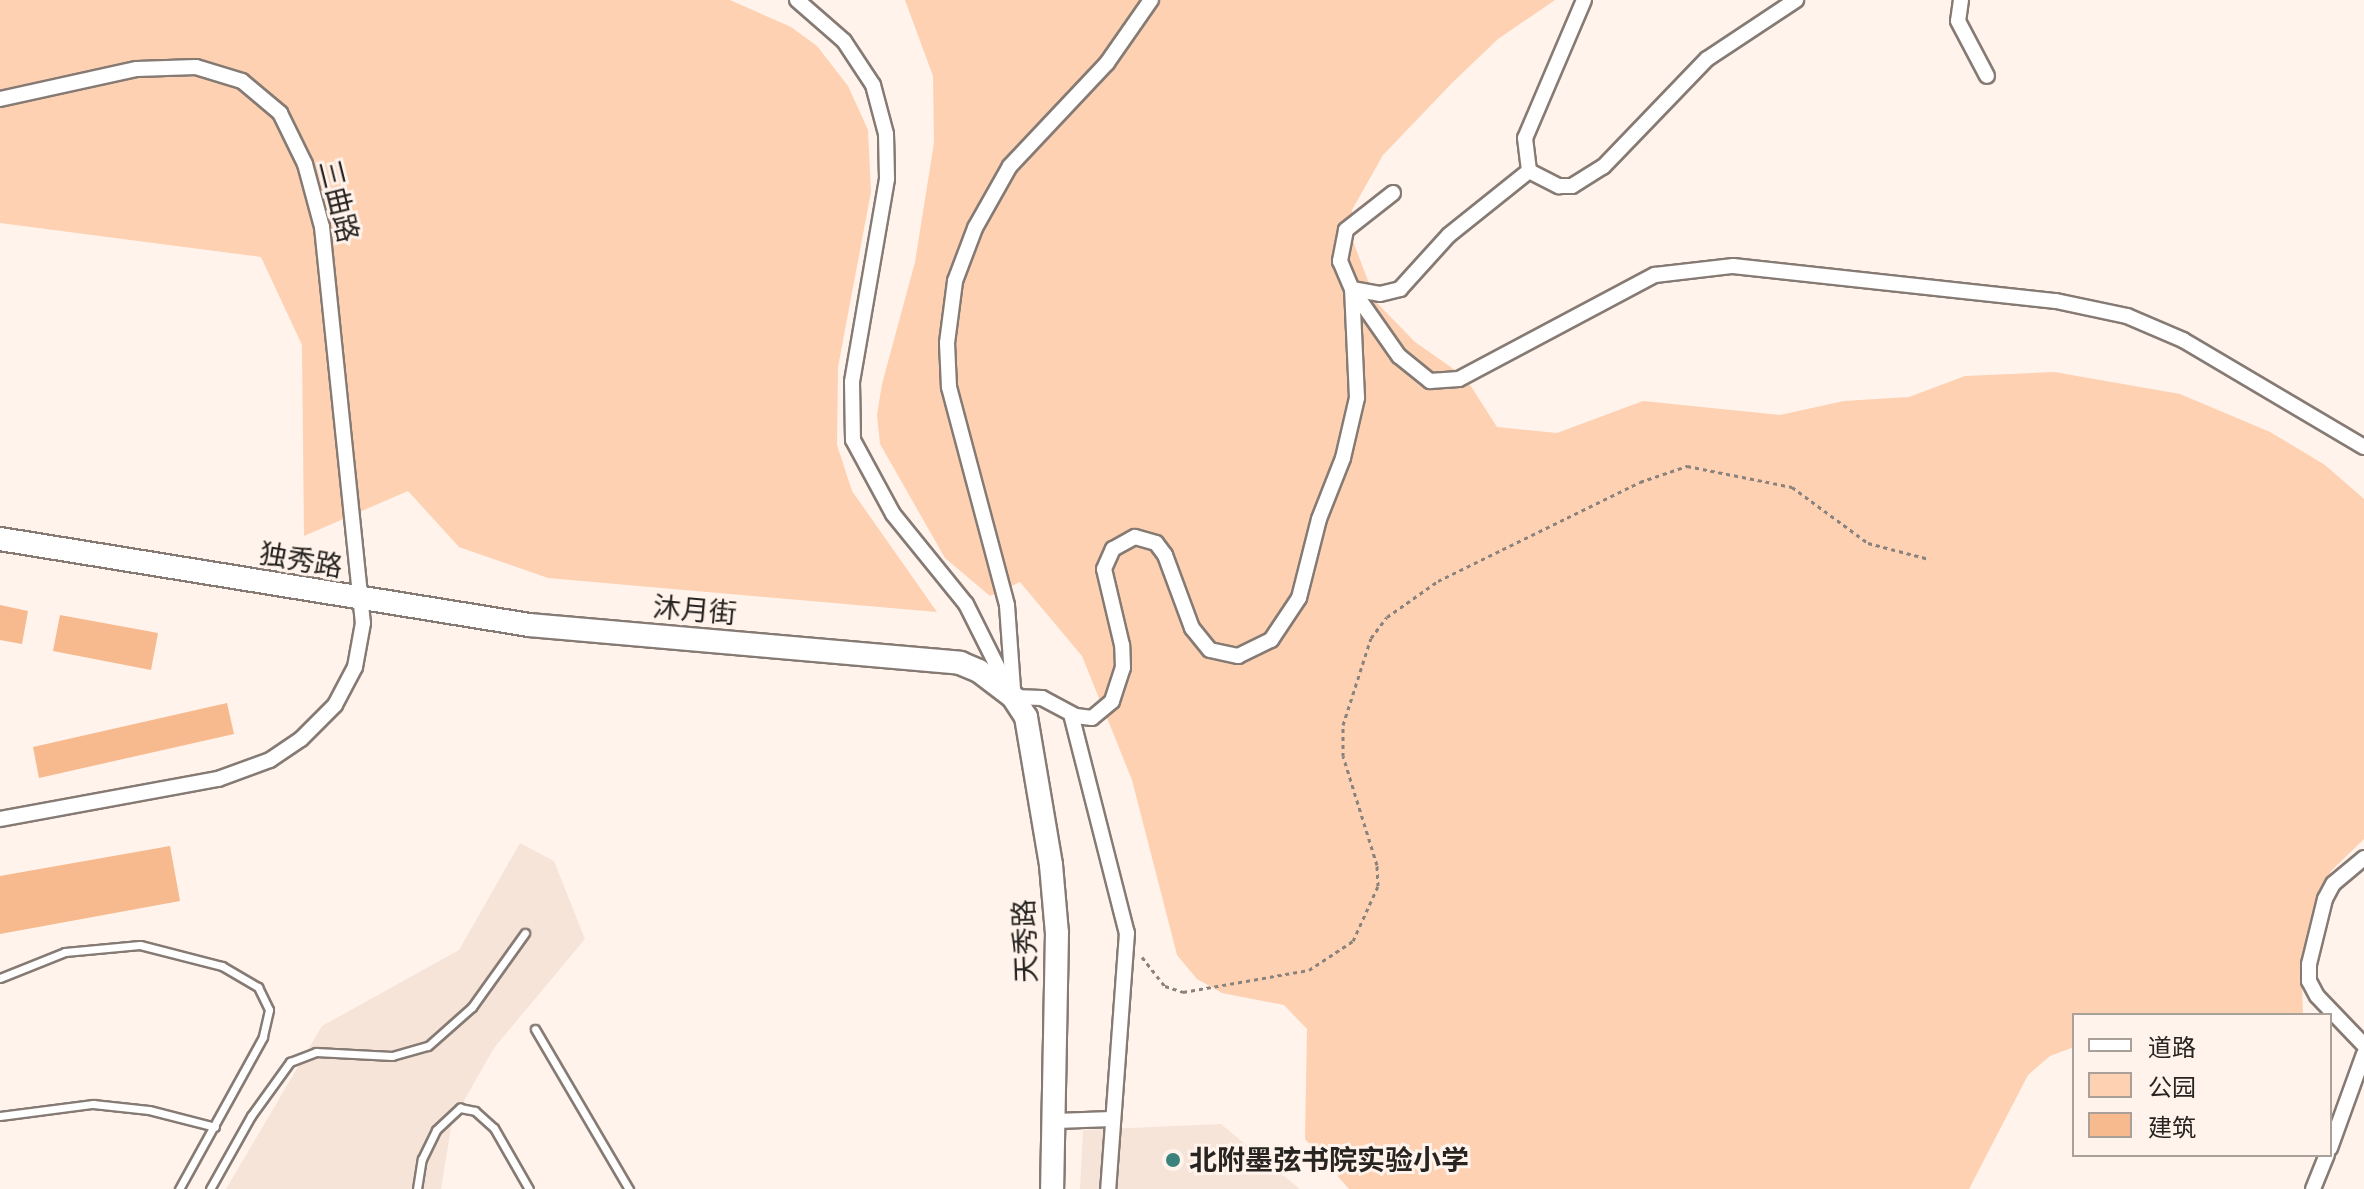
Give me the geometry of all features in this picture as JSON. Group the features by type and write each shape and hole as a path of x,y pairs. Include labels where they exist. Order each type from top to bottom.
{"main road":[{"name":"独秀路","path":"0,539 362,601"},
{"name":"沐月街","path":"362,601 529,625 960,663 1013,697"},
{"name":"天秀路","path":"1013,697 1031,739 1051,865 1057,933 1056,1121 1052,1189"}],"street":[{"path":"797,0 844,41 873,85 886,134 887,179 852,382 853,440 893,514 966,604 1013,697"},
{"path":"1013,697 1007,605 949,387 947,343 955,281 975,228 1010,166 1107,63 1151,0"},
{"path":"1529,171 1525,138 1584,0"},
{"path":"1529,171 1559,186 1586,180 1707,59 1796,0"},
{"path":"1961,0 1958,21 1987,76"},
{"name":"三曲路","path":"0,99 137,69 196,67 242,81 280,113 305,164 322,227 362,601"},
{"path":"1352,289 1380,294 1400,289 1449,235 1529,171"},
{"path":"1393,193 1346,230 1340,261 1352,289 1409,368 1430,381 1446,383 1630,287 1678,269 1733,266 2056,301 2127,316 2183,340 2364,447"},
{"path":"1013,697 1042,698 1071,714 1092,718 1102,713 1118,687 1122,645 1104,569 1121,541 1135,537 1156,543 1192,628 1210,650 1238,656 1271,640 1289,620 1319,519 1343,458 1357,398 1352,289"},
{"name":"独秀路","path":"0,819 218,779 282,753 320,723 346,688 361,644 362,601"},
{"path":"1071,714 1127,933 1108,1189"},
{"path":"2364,858 2333,884 2325,899 2309,964 2309,981 2317,996 2364,1045"},
{"path":"2332,1142 2364,1054"},
{"path":"1056,1121 1112,1119"},
{"path":"2313,1189 2326,1157"}],"lane":[{"path":"210,1189 251,1116 290,1062 316,1052 392,1056 428,1046 472,1007 525,933"},
{"path":"0,978 65,952 140,945 192,955 252,982 266,999 267,1022 254,1058 179,1189"},
{"path":"535,1029 629,1189"},
{"path":"0,1116 93,1104 149,1110 215,1127"},
{"path":"417,1189 422,1159 436,1130 460,1108 475,1111 494,1128 529,1189"}],"path":[{"path":"1127,933 1157,978 1183,992 1309,970 1353,941 1378,886 1377,865 1343,756 1343,725 1371,638 1387,617 1421,591 1640,482 1687,466 1792,487 1868,543 1929,559"}],"shaded area":[{"path":"520,843 554,861 585,939 494,1048 452,1122 441,1189 226,1189 322,1026 459,950"},
{"name":"北附墨弦书院实验小学","path":"1221,1124 1300,1189 1080,1189 1083,1130"}],"green space":[{"path":"0,0 730,0 791,27 817,46 848,86 868,130 871,192 838,367 837,445 852,491 937,612 548,578 459,547 408,491 304,536 302,345 261,257 0,223"},
{"path":"905,0 1555,0 1498,39 1452,83 1383,155 1352,210 1353,241 1376,302 1415,342 1465,377 1497,427 1557,433 1643,401 1780,415 1844,401 1909,397 1965,376 2054,372 2180,394 2270,432 2325,465 2364,499 2364,839 2331,871 2310,920 2301,960 2303,1013 2072,1013 2072,1048 2050,1056 2028,1075 1969,1189 1349,1189 1305,1139 1307,1029 1284,1005 1222,993 1197,979 1177,955 1132,780 1082,656 1020,582 990,596 945,558 880,444 877,415 882,384 915,262 934,143 933,76"}],"building":[{"path":"0,605 28,611 22,644 0,640"},
{"path":"60,615 158,633 151,670 53,651"},
{"path":"227,703 234,734 39,778 33,747"},
{"path":"170,846 180,901 0,934 0,876"}],"place":[{"name":"北附墨弦书院实验小学","path":"1173,1160"}]}
